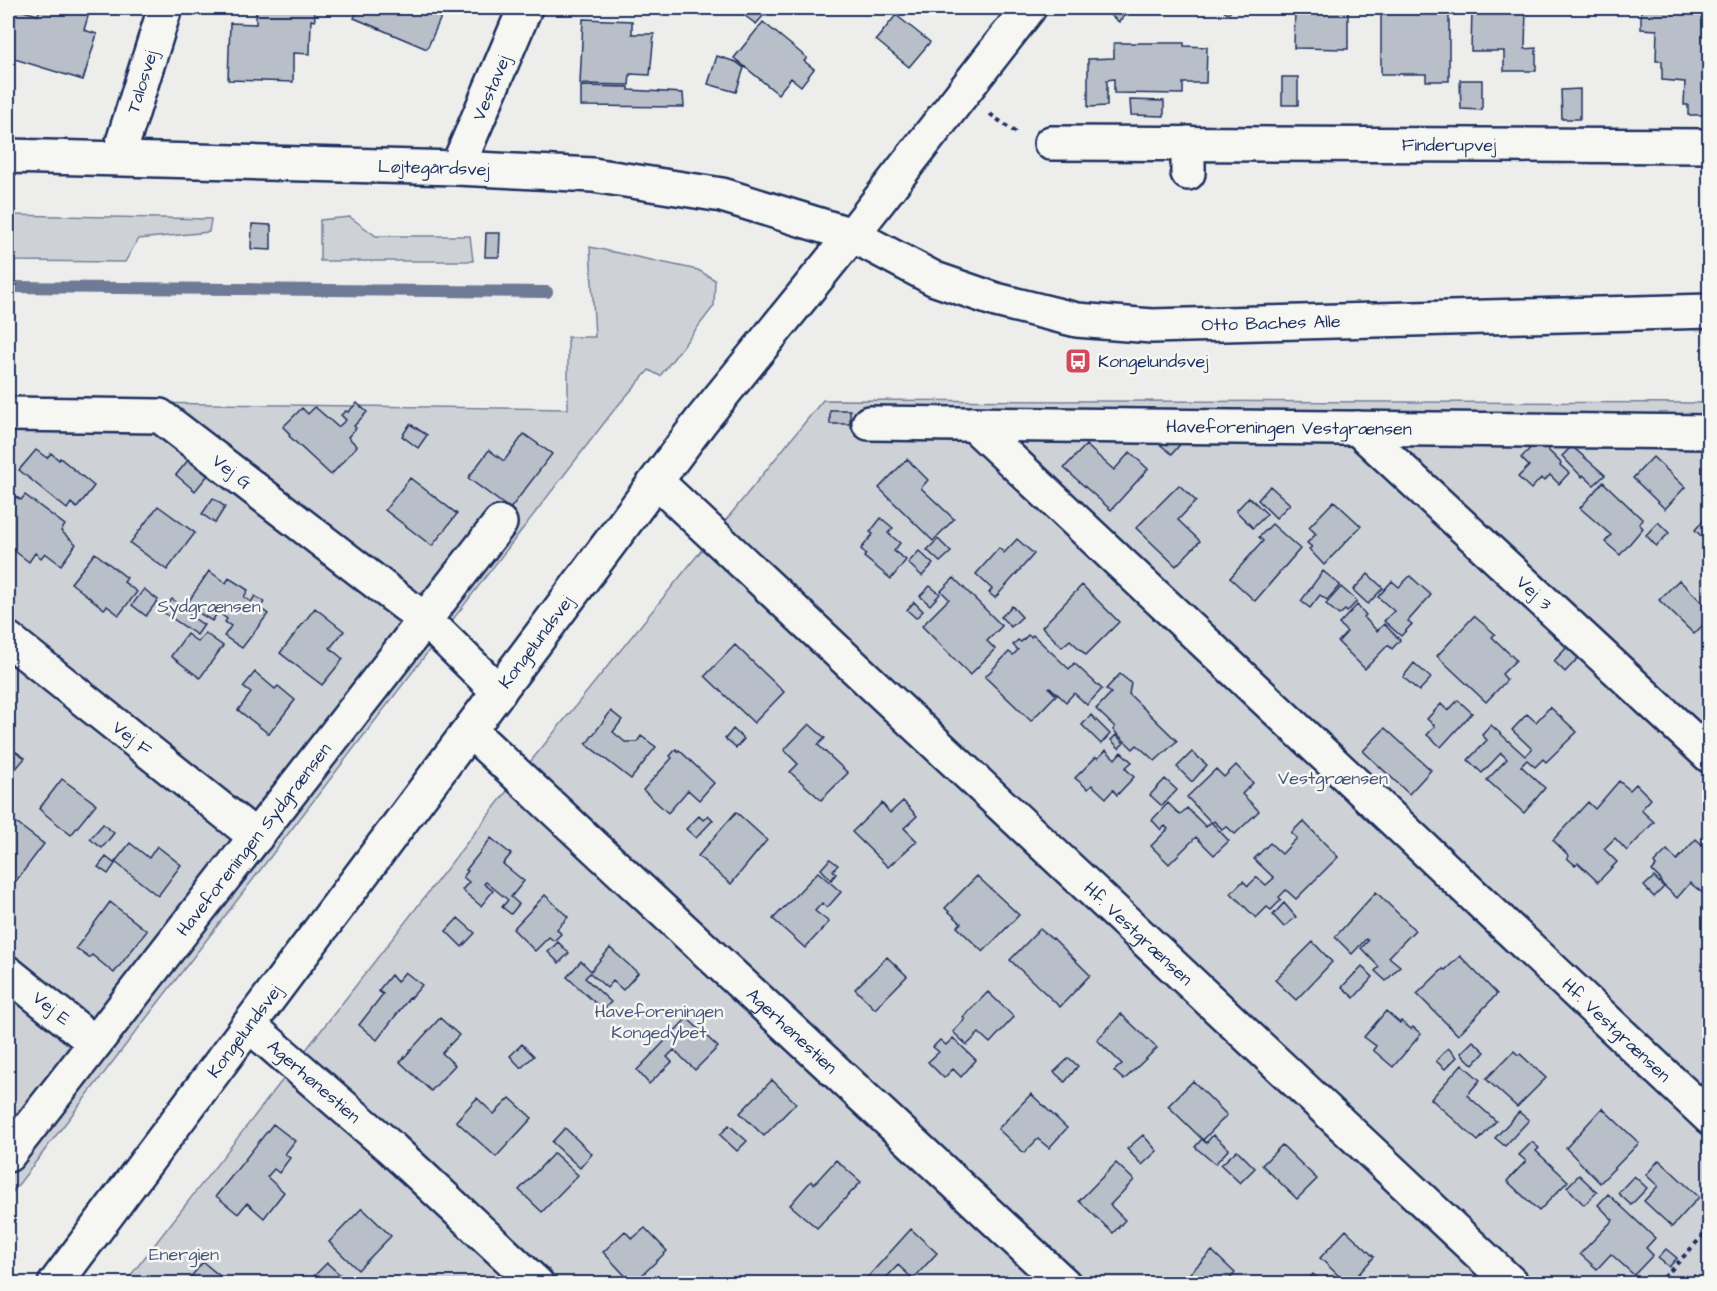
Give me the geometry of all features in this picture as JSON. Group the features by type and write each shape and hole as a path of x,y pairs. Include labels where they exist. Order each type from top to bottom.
{"street":[{"name":"Talosvej","path":"118,158 165,8"},
{"name":"Vestavej","path":"457,168 525,8"},
{"name":"Kongelundsvej","path":"55,1284 701,421 852,235 1029,8"},
{"name":"Finderupvej","path":"1051,143 1188,158 1710,146"},
{"name":"Løjtegårdsvej","path":"8,156 457,168 593,175 722,195 852,235"},
{"name":"Otto Baches Alle","path":"852,235 934,279 996,300 1077,320 1152,326 1710,311"},
{"name":"Vej G","path":"8,414 160,416 433,628 499,692"},
{"name":"Haveforeningen Vestgrænsen","path":"869,423 1710,432"},
{"name":"Hf. Vestgrænsen","path":"973,424 1710,1118"},
{"name":"Vej 3","path":"1357,428 1710,756"},
{"name":"Hf. Vestgrænsen","path":"657,482 1512,1284"},
{"name":"Haveforeningen Sydgrænsen","path":"8,1155 256,837 433,628 500,523"},
{"name":"Vej F","path":"8,639 256,837"},
{"name":"Agerhønestien","path":"470,731 1064,1284"},
{"name":"Vej E","path":"8,973 95,1043"},
{"name":"Agerhønestien","path":"249,1025 390,1147 537,1284"}],"path":[{"path":"961,94 1017,133 1051,143"},
{"path":"1658,1284 1710,1228"}],"green space":[{"path":"8,215 211,219 209,232 138,239 125,262 8,261"},
{"path":"350,217 376,236 470,236 473,261 320,261 320,220"},
{"name":"Sydgrænsen","path":"590,247 698,270 715,280 714,306 660,376 649,370 614,410 8,1198 8,401 568,409 568,337 595,337"},
{"name":"Vestgrænsen","path":"823,400 1709,403 1709,1283 124,1284 518,777"}],"building":[{"path":"40,8 72,8 89,13 84,30 97,34 83,80 8,57 8,37 16,9 38,15"},
{"path":"256,8 314,8 315,21 311,20 310,54 293,53 293,82 228,80 230,23 256,24"},
{"path":"359,8 445,8 427,49 354,18"},
{"path":"739,8 770,8 756,24 737,10"},
{"path":"1107,8 1130,8 1119,22 1105,11"},
{"path":"1220,8 1234,8 1228,14"},
{"path":"1295,8 1348,8 1348,49 1294,48"},
{"path":"1381,8 1446,8 1449,10 1449,81 1426,81 1426,74 1381,74"},
{"path":"1472,8 1526,8 1525,49 1536,48 1536,71 1504,71 1504,51 1471,51"},
{"path":"1641,8 1710,8 1710,115 1688,115 1688,105 1684,105 1685,82 1662,80 1662,61 1656,61 1657,30 1641,29"},
{"path":"896,15 930,42 909,67 876,40"},
{"path":"583,19 632,21 632,34 654,34 650,75 630,74 629,85 580,84"},
{"path":"763,22 807,58 804,61 814,69 801,86 791,78 778,94 734,58"},
{"path":"1114,43 1184,43 1184,46 1207,47 1206,83 1183,83 1183,94 1114,93 1114,79 1107,80 1107,106 1088,107 1088,59 1114,58"},
{"path":"717,56 736,62 744,68 736,92 708,84"},
{"path":"1282,77 1298,77 1298,105 1282,105"},
{"path":"1460,80 1482,80 1482,110 1461,109"},
{"path":"581,86 629,87 629,90 683,93 684,107 581,106"},
{"path":"1580,89 1580,119 1562,119 1561,90"},
{"path":"1130,100 1164,101 1164,116 1131,115"},
{"path":"252,224 271,225 271,250 251,249"},
{"path":"486,233 500,233 499,257 485,257"},
{"path":"357,403 367,412 354,426 356,428 348,437 357,446 331,475 289,436 290,434 283,427 302,408 308,414 315,407 338,427 346,420 341,415"},
{"path":"830,410 850,410 850,424 830,424"},
{"path":"410,424 427,435 418,448 402,436"},
{"path":"1168,431 1182,442 1172,454 1158,443"},
{"path":"524,434 552,454 510,509 468,478 489,450 504,461"},
{"path":"1538,440 1553,445 1548,450 1569,473 1559,484 1550,475 1544,481 1541,478 1531,489 1518,477 1529,466 1521,458"},
{"path":"1562,440 1578,447 1575,449 1605,475 1594,485 1583,475 1582,477 1562,456 1570,448"},
{"path":"1086,445 1114,470 1130,452 1148,469 1111,510 1064,468"},
{"path":"36,450 47,458 51,453 59,460 60,458 94,486 77,508 71,503 67,509 19,470"},
{"path":"1653,457 1685,487 1665,509 1633,478"},
{"path":"189,459 208,475 195,491 176,475"},
{"path":"907,459 928,480 921,488 954,519 933,541 879,488"},
{"path":"410,478 457,514 432,546 385,510"},
{"path":"1603,482 1643,520 1639,524 1643,528 1620,555 1605,542 1611,535 1580,508"},
{"path":"1179,485 1196,501 1178,520 1200,541 1176,566 1136,528"},
{"path":"1270,486 1290,504 1276,518 1258,500"},
{"path":"8,492 21,500 25,495 65,525 61,531 76,544 61,565 45,553 41,558 35,553 29,562 8,546 8,518 10,515 8,514"},
{"path":"1249,497 1267,514 1253,528 1236,511"},
{"path":"213,498 225,507 215,523 202,514"},
{"path":"1334,501 1361,526 1324,565 1309,549 1312,547 1307,543 1316,534 1309,527"},
{"path":"158,506 195,533 167,570 130,543"},
{"path":"1710,512 1710,545 1695,530"},
{"path":"881,518 893,528 888,533 900,543 894,551 906,560 891,579 864,557 866,554 861,549 873,534 870,532"},
{"path":"1658,522 1669,533 1656,546 1646,535"},
{"path":"1272,524 1300,549 1255,601 1230,578 1263,541 1259,537"},
{"path":"938,539 951,552 940,562 927,550"},
{"path":"1017,539 1034,554 995,598 989,593 992,589 976,574 999,548 1004,553"},
{"path":"919,551 933,564 922,576 908,563"},
{"path":"95,553 127,578 124,582 137,592 119,615 107,606 104,609 71,583"},
{"path":"209,571 226,583 229,578 248,590 244,597 251,602 255,596 264,602 260,608 268,614 242,648 224,636 231,626 225,622 227,619 218,612 212,621 186,605"},
{"path":"1323,571 1340,585 1327,600 1320,595 1310,608 1301,601"},
{"path":"1368,574 1383,588 1368,604 1353,590"},
{"path":"1410,576 1431,595 1408,621 1412,624 1401,636 1384,621 1394,611 1378,597 1392,581 1399,587"},
{"path":"954,578 1002,626 987,641 995,649 970,675 922,626 949,599 941,591"},
{"path":"1679,580 1710,610 1710,618 1694,634 1659,600"},
{"path":"1082,585 1119,622 1086,655 1070,640 1062,647 1042,627"},
{"path":"930,586 940,594 930,605 920,596"},
{"path":"1341,587 1357,601 1347,612 1345,610 1339,615 1326,604"},
{"path":"144,589 158,600 146,616 132,605"},
{"path":"172,599 191,612 189,615 204,625 197,635 163,612"},
{"path":"914,602 923,611 916,618 907,610"},
{"path":"1357,605 1377,631 1384,624 1400,640 1392,649 1388,645 1365,669 1338,642 1347,632 1339,624"},
{"path":"1012,606 1022,617 1011,627 1001,617"},
{"path":"315,608 344,631 330,648 343,659 322,685 280,653"},
{"path":"1474,616 1495,634 1492,637 1516,660 1502,674 1507,680 1486,702 1437,656"},
{"path":"205,633 223,646 200,678 171,656 187,634 198,642"},
{"path":"1028,635 1031,637 1033,635 1069,669 1074,663 1102,689 1087,705 1074,693 1066,702 1050,687 1056,695 1031,721 985,677 1009,652 1013,655 1018,650 1013,645 1018,640 1021,642"},
{"path":"735,645 784,692 754,723 705,676"},
{"path":"1569,645 1581,655 1565,672 1554,661"},
{"path":"1414,663 1431,678 1419,691 1403,677"},
{"path":"255,672 275,689 278,686 295,700 269,734 238,710 251,693 243,687"},
{"path":"1120,674 1131,683 1129,694 1177,741 1155,761 1137,745 1133,749 1096,709 1111,693 1106,689"},
{"path":"1458,700 1472,713 1441,747 1427,735 1435,726 1427,719 1441,704 1448,711"},
{"path":"1550,707 1577,732 1546,762 1543,759 1535,767 1527,760 1521,766 1545,788 1524,813 1487,780 1507,759 1501,753 1482,773 1468,760 1487,740 1482,735 1491,725 1525,756 1532,749 1512,730 1527,714 1536,722"},
{"path":"611,711 622,720 613,732 625,742 637,742 641,736 656,747 631,779 586,744"},
{"path":"1091,715 1110,734 1101,744 1082,725"},
{"path":"809,724 825,738 818,745 848,773 821,800 790,772 798,764 784,750"},
{"path":"1385,728 1431,770 1409,794 1363,751"},
{"path":"733,729 744,739 736,748 725,739"},
{"path":"1116,735 1124,743 1119,748 1111,740"},
{"path":"8,741 14,746 12,749 25,758 8,778"},
{"path":"676,749 714,783 699,800 688,790 668,813 643,790 672,758 670,756"},
{"path":"1106,750 1115,759 1121,752 1132,762 1125,768 1134,777 1117,795 1113,790 1106,798 1092,785 1088,789 1075,778"},
{"path":"1192,752 1207,765 1192,782 1177,767"},
{"path":"1236,765 1253,783 1242,794 1259,811 1235,834 1226,826 1222,829 1214,821 1212,823 1229,841 1214,855 1196,837 1169,864 1151,846 1168,829 1165,826 1161,830 1152,820 1168,803 1180,815 1187,808 1206,827 1211,822 1187,797 1216,769 1224,777"},
{"path":"62,779 96,804 71,835 39,809"},
{"path":"1165,779 1177,790 1162,806 1150,795"},
{"path":"1619,781 1630,790 1636,784 1651,799 1641,810 1654,822 1627,851 1615,838 1604,849 1617,862 1598,882 1578,863 1575,865 1567,858 1569,856 1553,840 1588,802 1595,809"},
{"path":"903,801 917,816 904,828 917,841 888,867 852,832 882,803 890,813"},
{"path":"736,812 767,840 731,884 698,856"},
{"path":"708,815 713,820 696,838 686,829 699,816 703,820"},
{"path":"1303,821 1338,857 1296,899 1286,890 1279,897 1281,900 1271,910 1267,907 1256,918 1231,893 1243,881 1248,886 1257,877 1266,885 1274,878 1254,859 1270,843 1282,854 1297,838 1291,833"},
{"path":"16,823 44,844 16,881 8,875 8,829 11,831"},
{"path":"103,824 114,833 102,848 90,839"},
{"path":"491,838 511,854 503,864 524,881 511,897 519,904 511,914 502,907 508,900 486,882 484,884 493,891 481,906 462,890 469,882 463,877 468,871 466,870"},
{"path":"1696,839 1710,852 1710,899 1690,883 1677,898 1652,871 1656,866 1654,863 1667,850 1677,860"},
{"path":"130,843 149,858 157,846 181,865 158,896 115,862"},
{"path":"106,857 115,864 108,874 98,867"},
{"path":"830,859 838,865 833,870 836,874 831,880 821,869"},
{"path":"818,872 841,892 827,908 822,903 815,911 829,922 805,948 773,919"},
{"path":"977,876 1019,915 983,952 957,927 961,923 945,908"},
{"path":"1654,877 1664,887 1654,897 1644,886"},
{"path":"1376,892 1415,930 1389,957 1400,966 1386,981 1375,971 1379,967 1361,948 1368,941 1366,939 1352,954 1335,937"},
{"path":"545,895 568,917 557,929 561,934 554,941 549,937 535,951 513,929"},
{"path":"110,902 147,931 114,973 92,955 89,958 76,948"},
{"path":"1284,903 1296,917 1284,927 1273,915"},
{"path":"458,918 475,933 462,947 446,931"},
{"path":"1040,929 1053,938 1090,975 1060,1007 1010,960"},
{"path":"558,942 569,953 559,963 548,952"},
{"path":"1313,942 1332,962 1296,1000 1275,980"},
{"path":"610,948 638,973 623,990 613,981 607,988 590,973 585,978 611,1002 603,1010 567,977 581,961 591,971"},
{"path":"1460,956 1497,994 1458,1035 1417,994"},
{"path":"887,957 907,976 875,1009 855,989"},
{"path":"1362,966 1373,977 1354,998 1342,987"},
{"path":"405,972 422,985 377,1040 359,1025 383,994 378,991 391,975 397,982"},
{"path":"988,992 1014,1017 990,1043 979,1033 967,1045 953,1032 965,1019 963,1017"},
{"path":"1386,1011 1400,1023 1401,1021 1411,1029 1413,1027 1421,1034 1393,1067 1373,1050 1376,1046 1364,1037"},
{"path":"1121,1014 1157,1048 1124,1080 1114,1071 1122,1064 1097,1040"},
{"path":"440,1018 459,1035 442,1053 455,1065 431,1091 400,1062"},
{"path":"687,1018 718,1047 695,1070 674,1050 667,1057 672,1062 649,1084 637,1070"},
{"path":"953,1038 976,1060 961,1077 953,1069 944,1078 928,1062 939,1052 933,1047 940,1040 946,1045"},
{"path":"1473,1041 1485,1052 1473,1065 1461,1053"},
{"path":"522,1044 534,1056 521,1068 510,1056"},
{"path":"1448,1048 1457,1057 1445,1069 1436,1061"},
{"path":"1514,1051 1546,1078 1517,1107 1486,1079"},
{"path":"1069,1058 1078,1066 1065,1082 1054,1072"},
{"path":"1462,1064 1480,1080 1467,1095 1496,1121 1478,1141 1431,1099"},
{"path":"772,1080 796,1103 764,1136 740,1113"},
{"path":"1193,1081 1227,1115 1203,1140 1206,1143 1213,1135 1229,1149 1215,1164 1195,1147 1202,1139 1168,1106"},
{"path":"1031,1094 1067,1128 1049,1148 1038,1139 1024,1153 998,1129"},
{"path":"477,1098 494,1114 510,1098 532,1118 496,1157 456,1121"},
{"path":"1602,1108 1639,1143 1600,1183 1566,1148"},
{"path":"1519,1112 1529,1120 1505,1146 1495,1138"},
{"path":"273,1124 295,1141 285,1154 290,1158 279,1173 274,1169 267,1177 284,1192 264,1218 247,1203 238,1214 216,1196"},
{"path":"729,1125 747,1141 737,1151 720,1135"},
{"path":"565,1128 592,1154 580,1168 552,1142"},
{"path":"1143,1135 1157,1151 1142,1165 1127,1149"},
{"path":"1532,1142 1539,1148 1536,1151 1568,1181 1539,1211 1507,1181 1526,1161 1519,1155"},
{"path":"1282,1145 1317,1179 1297,1199 1262,1165"},
{"path":"1237,1150 1255,1168 1240,1183 1221,1165"},
{"path":"554,1153 578,1175 542,1212 519,1190"},
{"path":"836,1160 861,1182 817,1228 790,1205 811,1181 814,1184"},
{"path":"1659,1160 1699,1197 1672,1227 1644,1201 1658,1186 1646,1175"},
{"path":"1116,1163 1134,1180 1110,1205 1125,1220 1113,1233 1079,1201"},
{"path":"1579,1175 1597,1192 1584,1205 1567,1187"},
{"path":"1634,1176 1647,1188 1631,1205 1618,1193"},
{"path":"1608,1194 1655,1238 1646,1248 1653,1255 1634,1275 1611,1254 1597,1269 1580,1254 1613,1220 1598,1205"},
{"path":"362,1208 391,1236 358,1270 329,1242"},
{"path":"645,1228 667,1251 633,1284 603,1252 625,1231 632,1239"},
{"path":"911,1229 937,1253 913,1279 898,1265 886,1278 892,1284 868,1284 865,1280"},
{"path":"1346,1230 1374,1257 1350,1284 1332,1284 1338,1275 1320,1258"},
{"path":"1666,1249 1677,1258 1669,1267 1658,1258"},
{"path":"1212,1251 1235,1273 1225,1284 1179,1284"},
{"path":"203,1262 221,1277 216,1284 185,1284"},
{"path":"327,1263 347,1281 345,1284 317,1284 312,1278"},
{"path":"1313,1274 1323,1284 1304,1284"},
{"path":"1408,1274 1418,1284 1399,1284"},
{"path":"1694,1275 1704,1284 1686,1284"}],"waterway":[{"path":"8,287 547,292"}],"place":[{"name":"Kongelundsvej","path":"1078,361"}],"park label":[{"name":"Haveforeningen Kongedybet","path":"659,1021"},
{"name":"Energien","path":"184,1254"}]}
